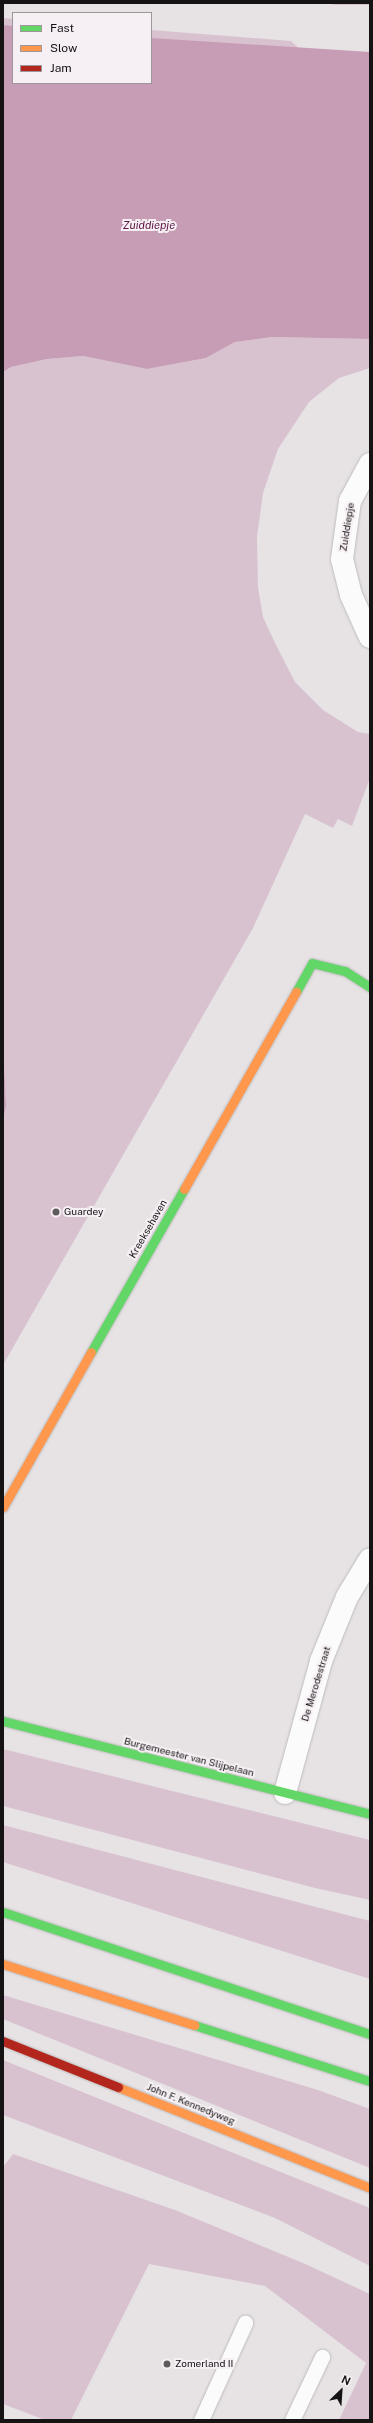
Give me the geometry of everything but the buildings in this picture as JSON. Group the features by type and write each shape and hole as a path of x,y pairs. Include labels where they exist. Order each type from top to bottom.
{"main road":[{"name":"Kreeksehaven","path":"3,1507 312,963 345,971 370,987"},
{"name":"Burgemeester van Slijpelaan","path":"3,1721 370,1814"},
{"path":"3,1912 370,2034"},
{"path":"3,1964 370,2081"},
{"name":"John F. Kennedyweg","path":"3,2041 370,2188"}],"street":[{"name":"Zuiddiepje","path":"370,464 350,501 342,559 351,594 370,637"},
{"name":"De Merodestraat","path":"285,1793 321,1661 347,1597 370,1559"}],"lane":[{"path":"201,2420 245,2323"},
{"path":"292,2420 322,2357"}],"shaded area":[{"path":"324,3 370,3 370,5 336,5"},
{"path":"3,18 12,19 9,56 3,55"},
{"path":"152,30 291,41 305,54 152,55"},
{"path":"272,337 370,339 370,368 339,378 309,402 278,449 263,493 257,537 258,587 263,617 276,645 295,682 323,710 358,732 370,734 370,778 352,826 338,819 333,828 305,814 253,928 3,1365 3,1120 6,1106 3,1039 3,372 11,367 47,359 83,356 147,369 206,358 235,342"},
{"path":"3,1749 370,1840 370,1900 315,1888 3,1806"},
{"path":"3,1825 370,1921 370,1979 3,1862"},
{"path":"3,1995 318,2090 370,2109 370,2168 3,2019"},
{"path":"3,2060 370,2208 370,2266 275,2218 3,2115"},
{"path":"13,2154 175,2210 303,2263 370,2294 370,2420 339,2420 366,2363 265,2286 149,2264 71,2420 45,2420 3,2404 3,2167"}],"water":[{"name":"Zuiddiepje","path":"3,25 12,26 12,84 152,84 152,38 370,52 370,339 272,337 235,342 206,358 147,369 83,356 47,359 11,367 3,372"},
{"path":"3,1039 6,1106 3,1120"}],"traffic: fast":[{"path":"296,992 312,963 345,971 370,987"},
{"path":"91,1352 184,1189"},
{"path":"3,1721 370,1814"},
{"path":"3,1912 370,2034"},
{"path":"194,2025 370,2081"}],"traffic: slow":[{"path":"184,1189 296,992"},
{"path":"3,1507 91,1352"},
{"path":"3,1964 194,2025"},
{"path":"118,2087 370,2188"}],"traffic: jam":[{"path":"3,2041 118,2087"}],"place":[{"name":"Guardey","path":"56,1212"},
{"name":"Zomerland II","path":"167,2364"}]}
